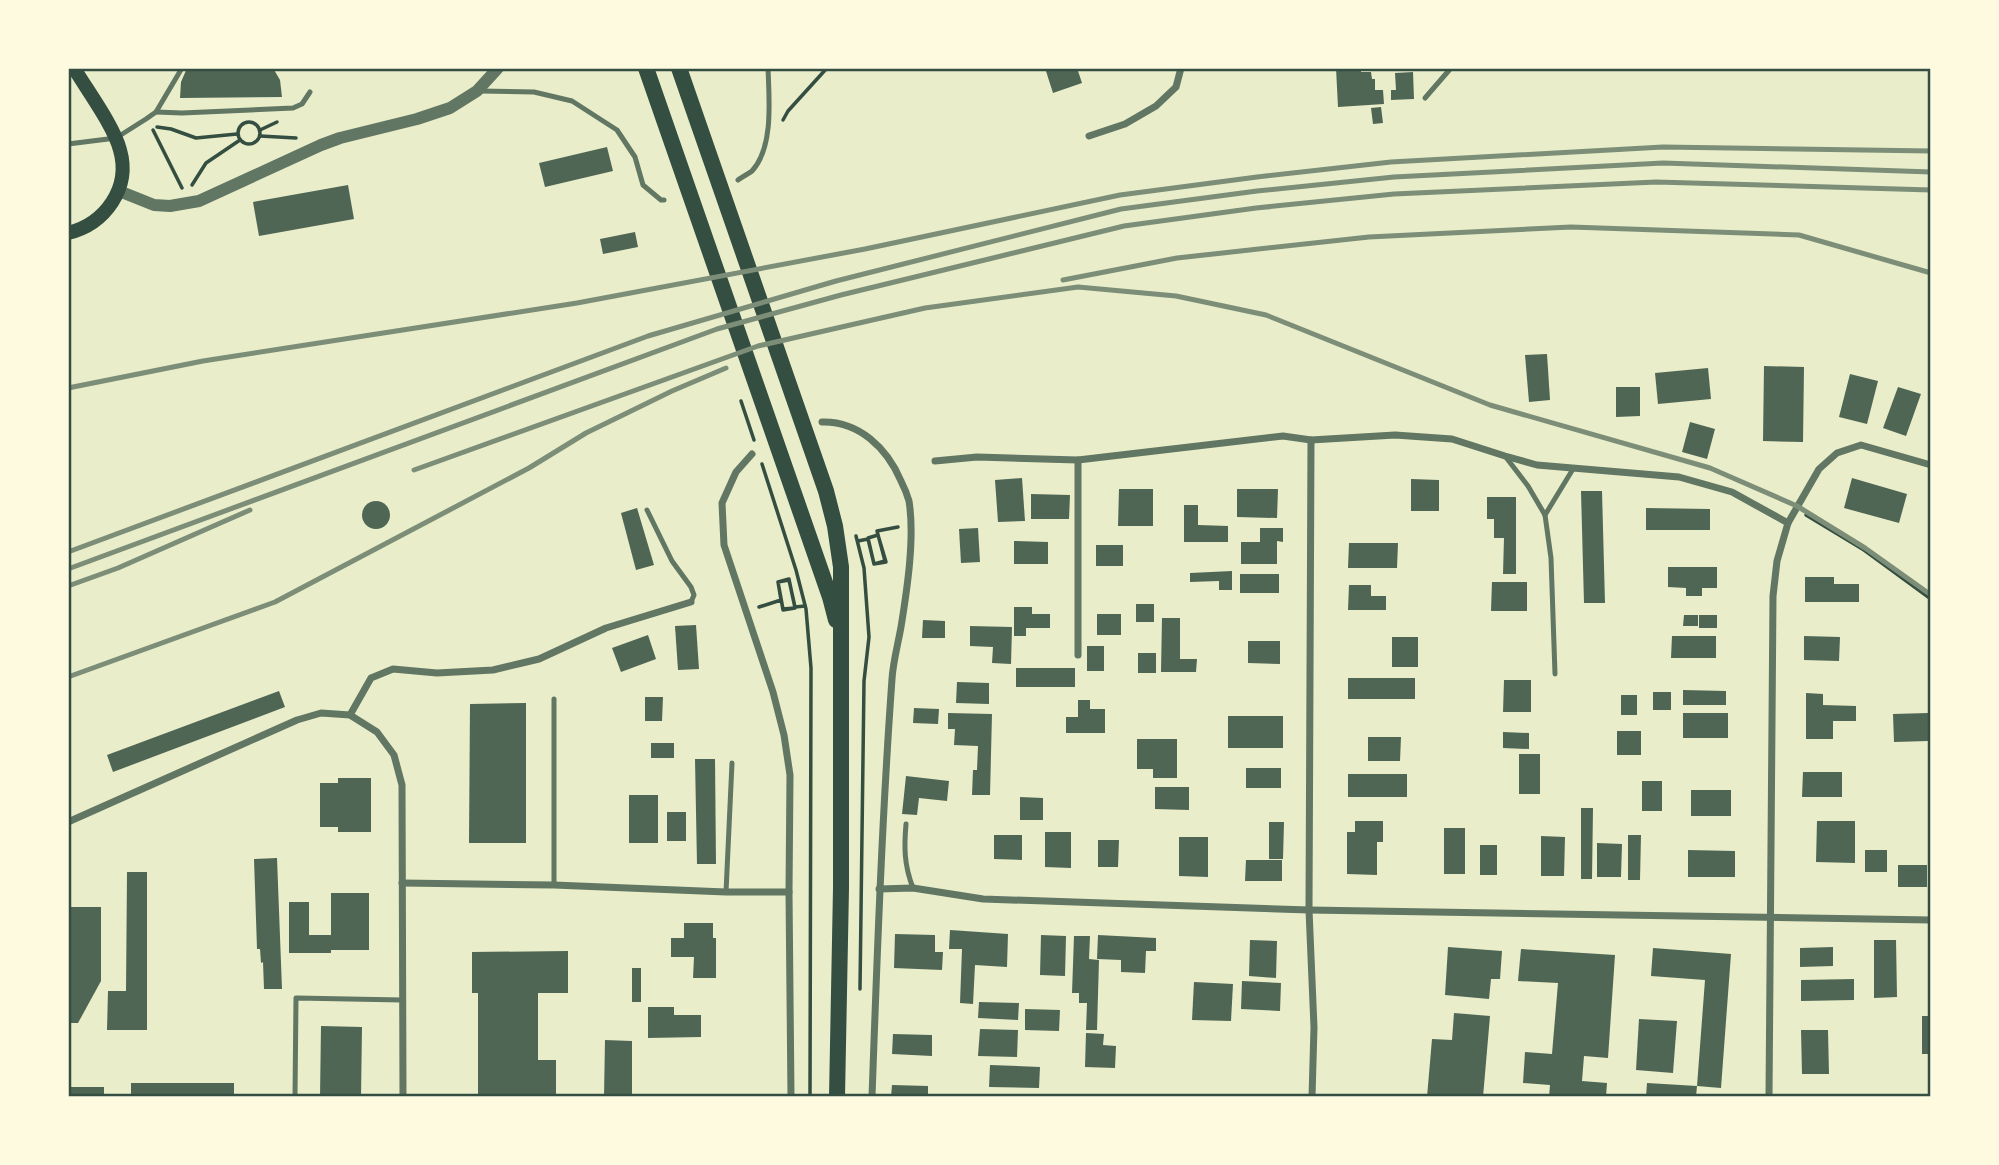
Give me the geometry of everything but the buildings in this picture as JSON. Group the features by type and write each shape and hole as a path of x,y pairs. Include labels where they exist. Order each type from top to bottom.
{"main road":[{"path":"68,233 78,231 97,220 111,207 119,191 122,171 121,152 116,138 74,68"},
{"path":"679,68 826,491 835,526 841,567 841,888 837,1097"},
{"path":"647,70 830,597 838,625 841,664"}],"street":[{"path":"119,191 155,205 170,206 199,201 304,151 340,138 450,108 477,91 498,68"},
{"path":"1089,136 1125,124 1156,106 1176,87 1181,68"},
{"path":"822,422 849,426 866,435 883,450 897,471 908,499 910,524 904,609 892,675 879,889 872,1097"},
{"path":"935,461 977,457 1078,460 1283,436 1311,440 1395,435 1452,439 1537,464 1679,477 1732,492 1788,523"},
{"path":"1311,440 1309,910 1314,1027 1312,1097"},
{"path":"1769,1097 1773,596 1777,561 1788,523 1819,469 1838,453 1861,445 1931,465"},
{"path":"752,454 736,471 722,503 723,545 773,692 784,735 790,775 791,1097"},
{"path":"1078,460 1078,655"},
{"path":"350,715 371,678 393,669 437,673 493,670 539,659 606,628 691,603"},
{"path":"68,822 297,720 321,713 350,715 377,732 394,755 402,785 403,1097"},
{"path":"402,883 789,892"},
{"path":"879,889 913,888 983,900 1309,910 1931,920"}],"lane":[{"path":"68,144 116,138 156,112 182,68"},
{"path":"738,180 753,170 765,148 770,112 768,68"},
{"path":"1425,98 1451,68"},
{"path":"477,91 534,92 572,101 617,130 635,157 643,185 664,200"},
{"path":"156,112 293,108 302,104 310,92"},
{"path":"1505,456 1528,486 1545,515 1551,558 1555,674"},
{"path":"1545,515 1573,468"},
{"path":"647,510 673,561 691,587 694,595 691,603"},
{"path":"554,699 554,885"},
{"path":"726,892 732,763"},
{"path":"906,824 905,862 913,888"},
{"path":"295,1097 296,998 402,1000"}],"path":[{"path":"782,120 827,68"},
{"path":"252,122 258,126 260,136 250,144 240,140 237,134 241,124 252,122"},
{"path":"237,134 196,138 171,129 151,127 186,196 206,163 240,140"},
{"path":"260,136 297,138"},
{"path":"1796,509 1864,550 1931,599"},
{"path":"858,541 868,539 874,564 886,562 882,548 878,535 868,538 874,564 886,561 877,531 910,524"},
{"path":"747,610 781,600 778,582 789,579 791,589 795,608 783,610 778,582 789,580 791,589 793,598 795,608 783,610 778,582 789,580 792,594 795,607 805,606"}],"railway":[{"path":"68,388 203,361 577,303 865,249 1120,195 1257,177 1391,162 1663,147 1931,151"},
{"path":"68,552 648,336 836,281 1121,209 1394,177 1663,163 1931,172"},
{"path":"68,569 717,329 841,295 1124,226 1256,208 1394,194 1656,182 1931,190"},
{"path":"1063,280 1177,258 1369,237 1571,227 1799,235 1931,273"},
{"path":"414,470 758,346 925,308 1078,287 1176,296 1266,315 1490,405 1710,468 1797,506 1865,548 1931,595"},
{"path":"68,677 275,602 529,468 586,433 726,368"},
{"path":"68,586 118,568 250,510"}]}
